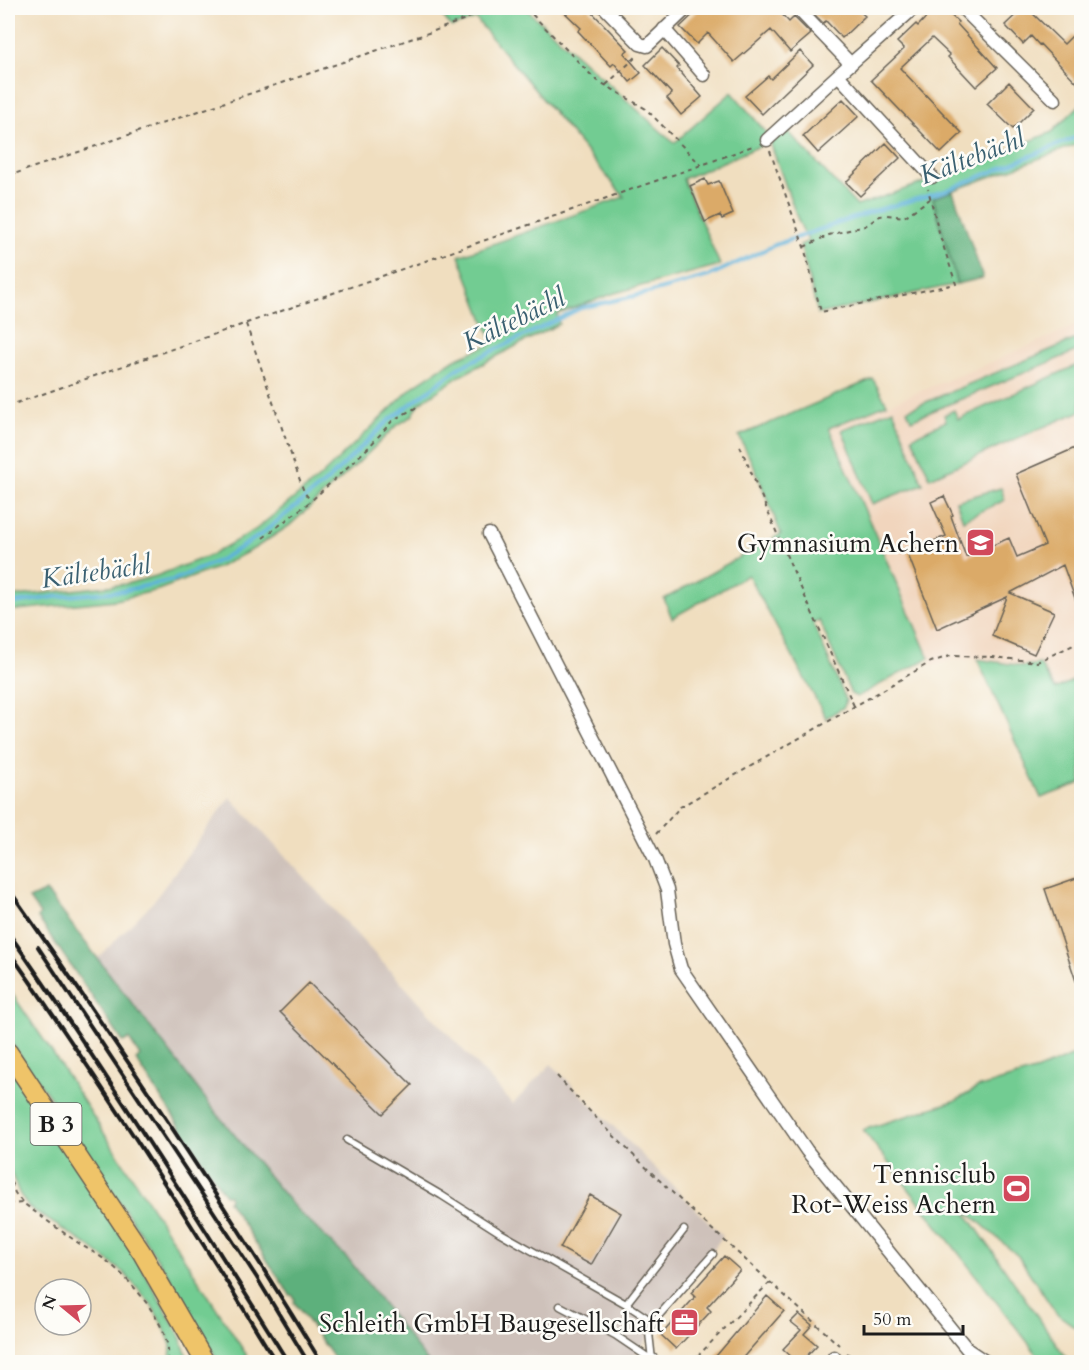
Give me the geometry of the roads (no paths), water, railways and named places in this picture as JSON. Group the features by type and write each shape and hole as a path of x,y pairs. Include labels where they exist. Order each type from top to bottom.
{"main road":[{"name":"B 3","path":"8,1052 142,1253 205,1362"},
{"path":"192,1339 195,1362"}],"street":[{"path":"605,8 640,44 647,46 687,8"},
{"path":"797,8 851,64"},
{"path":"767,140 914,8"},
{"path":"962,8 1055,100"},
{"path":"664,29 704,75"},
{"path":"838,75 929,181"},
{"path":"489,534 654,859 667,890 674,944 681,969 807,1151 968,1350 986,1362"}],"lane":[{"path":"347,1140 653,1322"},
{"path":"626,1304 684,1230"},
{"path":"653,1361 649,1333 653,1322 713,1254"},
{"path":"560,1306 615,1335 653,1361"}],"waterway":[{"name":"Kältebächl","path":"8,604 122,591 173,580 220,560 259,536 326,482 388,421 460,367 581,308 709,276 775,245 874,211 945,191 1082,135"}],"railway":[{"path":"8,888 169,1123 321,1362"},
{"path":"8,932 151,1145 288,1362"},
{"path":"38,947 257,1278 308,1362"},
{"path":"8,950 78,1051 276,1362"}],"place":[{"name":"Gymnasium Achern","path":"980,543"},
{"name":"Tennisclub Rot-Weiss Achern","path":"1017,1189"},
{"name":"Schleith GmbH Baugesellschaft","path":"685,1323"}]}
